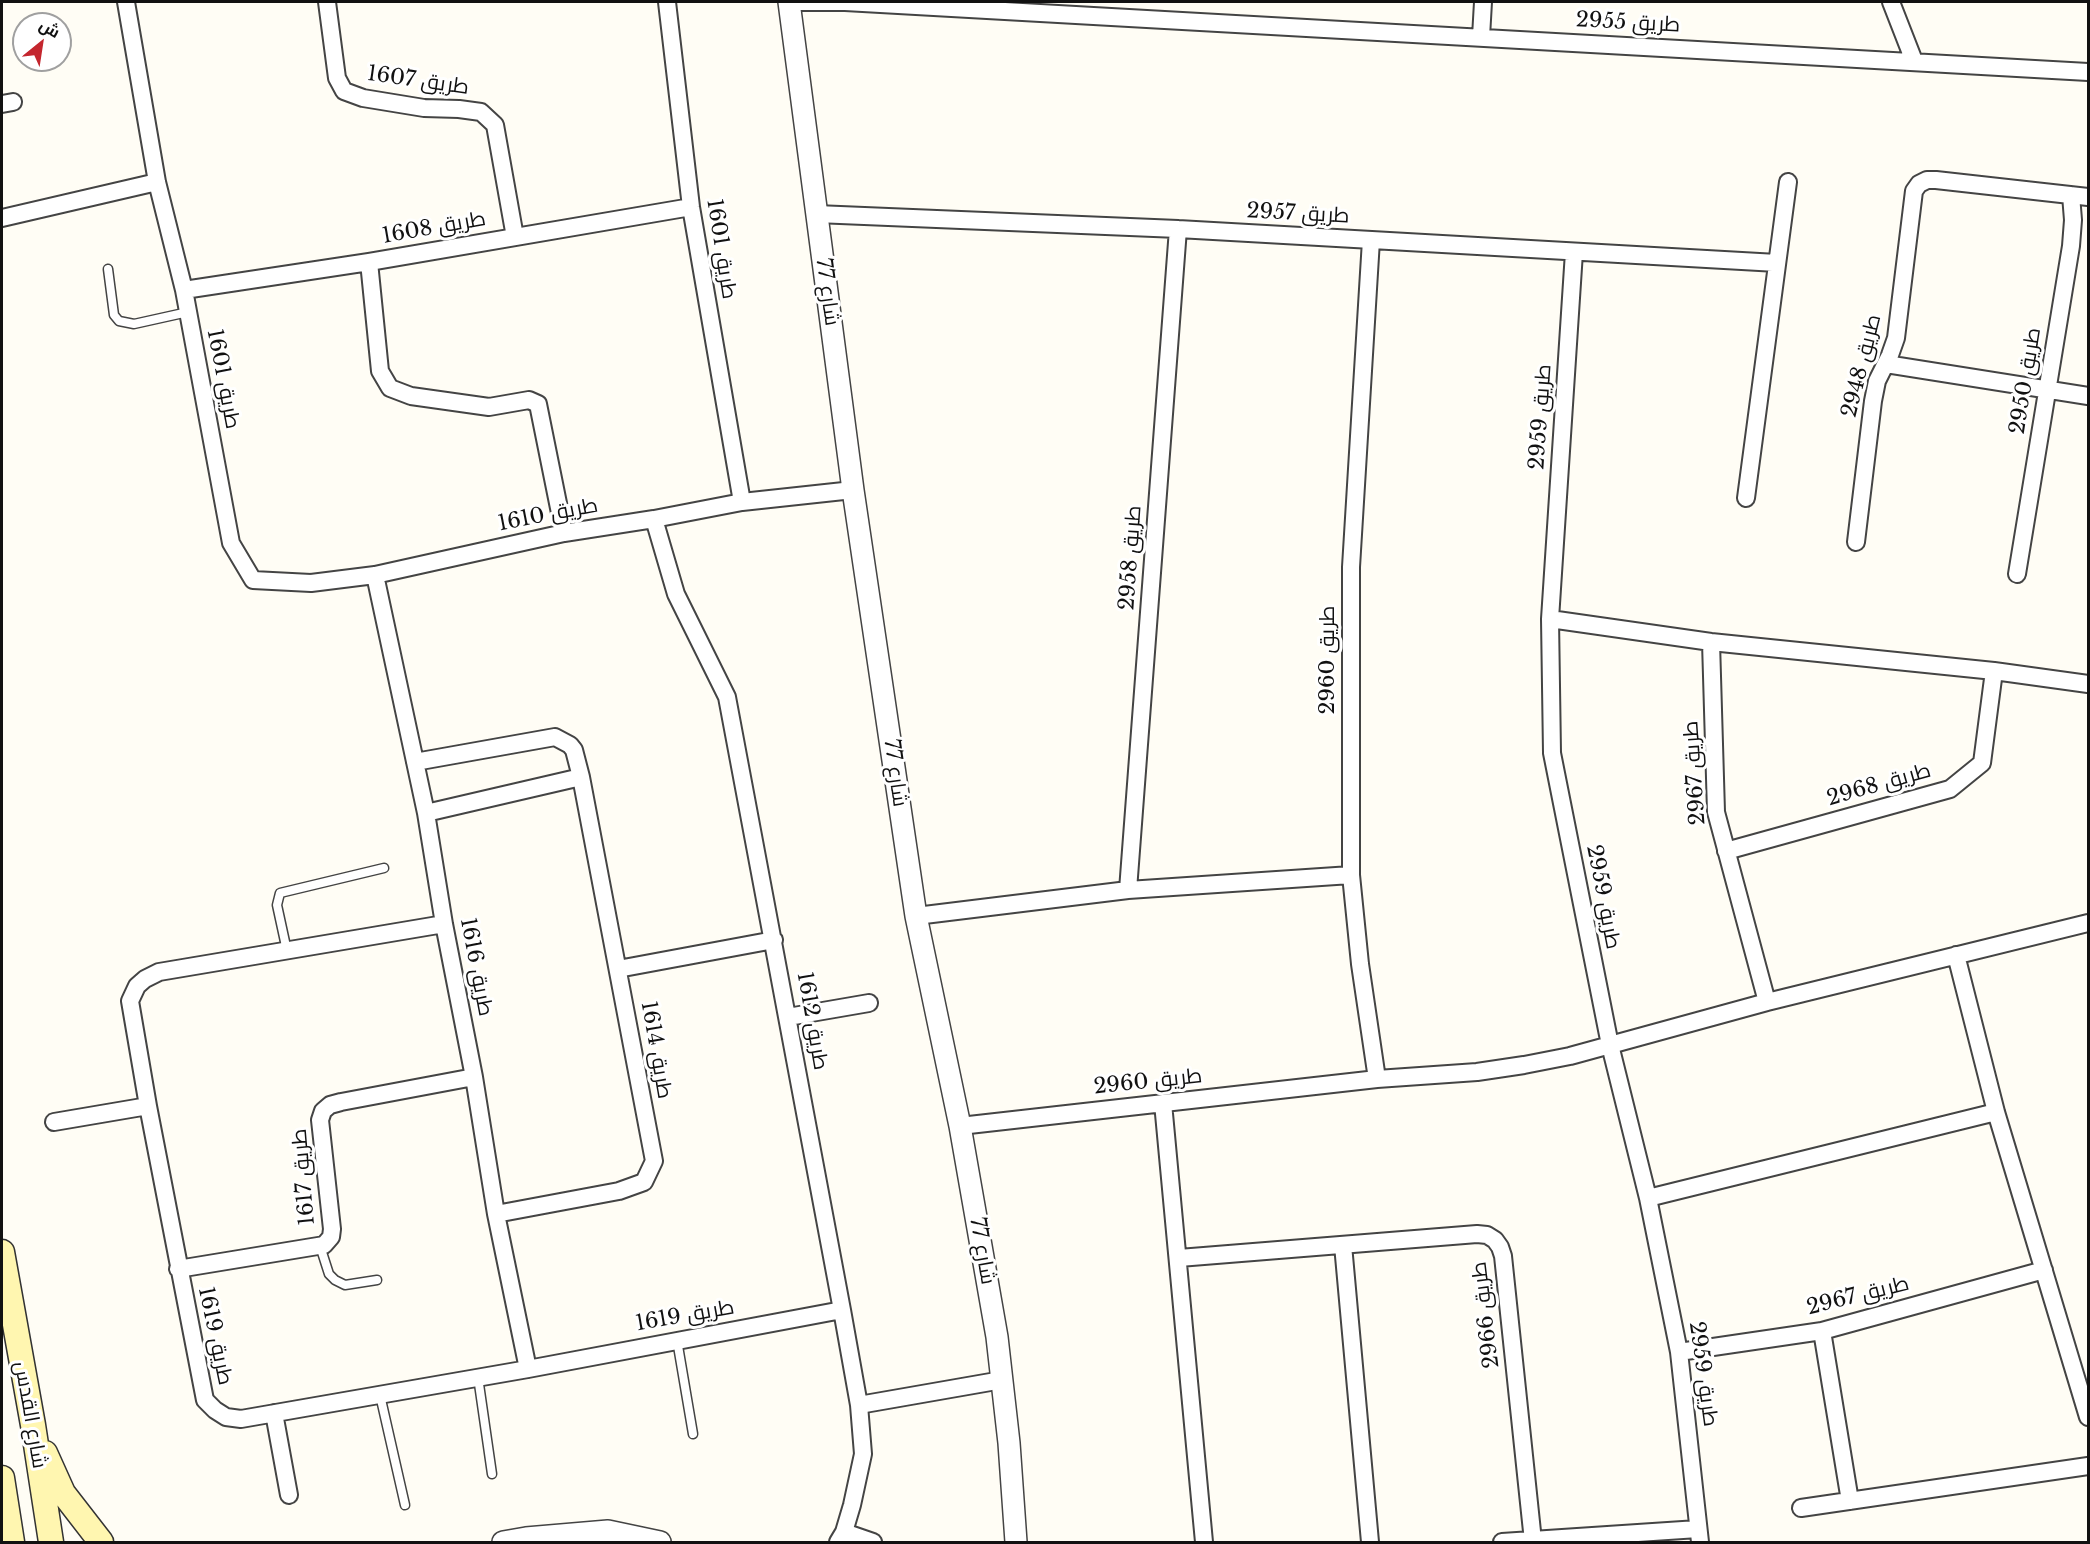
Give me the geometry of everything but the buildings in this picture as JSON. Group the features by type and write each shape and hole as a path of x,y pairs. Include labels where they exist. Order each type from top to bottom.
{"main road":[{"name":"شارع القدس","path":"2,1252 51,1542"},
{"path":"33,1425 63,1492 100,1542"},
{"name":"شارع القدس","path":"2,1478 12,1542"}],"street":[{"name":"طريق 1601","path":"126,2 157,182 184,290 231,543 253,580"},
{"name":"طريق 1607","path":"327,2 337,78 344,91 363,98 424,108 481,112 495,125 514,237"},
{"name":"طريق 1601","path":"667,2 691,207 742,502"},
{"name":"طريق 2955","path":"789,2 1020,7 1480,37 2088,72"},
{"name":"شارع 77","path":"789,2 853,490 916,916 960,1126 990,1293 1010,1443 1016,1542"},
{"path":"1480,37 1483,2"},
{"path":"1892,2 1914,61"},
{"name":"طريق 2948","path":"1856,542 1873,401 1877,381 1896,338 1914,191 1919,184 1927,180 2071,195"},
{"path":"6,218 157,182"},
{"path":"1746,498 1788,182"},
{"path":"2071,195 2088,197"},
{"name":"طريق 2950","path":"2017,574 2073,233 2071,195"},
{"name":"طريق 1608","path":"184,290 369,262 691,207"},
{"name":"طريق 2957","path":"816,214 1178,229 1777,263"},
{"name":"طريق 2958","path":"1128,890 1178,229"},
{"name":"طريق 2960","path":"1371,240 1351,567 1350,875 1377,1079"},
{"name":"طريق 2959","path":"1574,252 1550,619 1552,753 1610,1045 1648,1198 1679,1352 1699,1536"},
{"path":"369,262 380,371 390,388 411,396 489,406 529,400 538,404 564,533"},
{"path":"1886,363 2088,396"},
{"name":"طريق 1610","path":"253,580 311,583 375,575 564,533 742,502 853,490"},
{"name":"طريق 1612","path":"654,519 676,594 727,697 842,1310 859,1405 863,1454 857,1487 841,1537"},
{"name":"طريق 1616","path":"375,575 426,813 444,924 474,1077 496,1214 528,1369"},
{"path":"1550,619 1711,642 1994,671 2088,684"},
{"name":"طريق 2967","path":"1711,642 1716,812 1767,1002"},
{"name":"طريق 2968","path":"1726,851 1950,789 1983,763 1994,671"},
{"name":"طريق 1614","path":"415,762 555,737 570,745 574,750 654,1161 644,1182 619,1191 496,1214"},
{"path":"426,813 581,777"},
{"path":"916,916 1128,890 1350,875"},
{"path":"1610,1045 1767,1002 2088,923"},
{"name":"طريق 1619","path":"444,924 159,972 145,979 137,987 130,1001 178,1269 205,1400 215,1410 226,1417 241,1419 528,1369 842,1310"},
{"path":"618,969 774,940"},
{"path":"1956,955 1996,1112 2088,1418"},
{"path":"788,1017 869,1003"},
{"name":"طريق 2960","path":"960,1126 1377,1079 1427,1077 1489,1070 1570,1056 1610,1045"},
{"name":"طريق 1617","path":"178,1269 324,1245 331,1237 332,1228 320,1120 323,1111 330,1105 341,1102 474,1077"},
{"path":"1163,1103 1204,1542"},
{"path":"54,1122 148,1106"},
{"path":"1648,1198 1996,1112"},
{"name":"طريق 2966","path":"1179,1258 1477,1234 1487,1235 1495,1240 1500,1247 1504,1268 1533,1541"},
{"path":"1343,1245 1370,1542"},
{"name":"طريق 2967","path":"1679,1352 1822,1330 2044,1270"},
{"path":"1822,1330 1851,1501"},
{"path":"859,1405 1002,1380"},
{"path":"274,1413 289,1495"},
{"path":"1801,1508 2088,1466"},
{"path":"503,1542 608,1531 660,1542"},
{"path":"1502,1542 1699,1536"},
{"path":"841,1537 873,1542"}],"lane":[{"path":"108,269 114,315 119,321 134,324 188,312"},
{"path":"287,951 277,905 280,893 384,868"},
{"path":"320,1246 328,1274 345,1286 377,1280"},
{"path":"677,1340 693,1434"},
{"path":"478,1377 492,1474"},
{"path":"380,1395 405,1505"}]}
